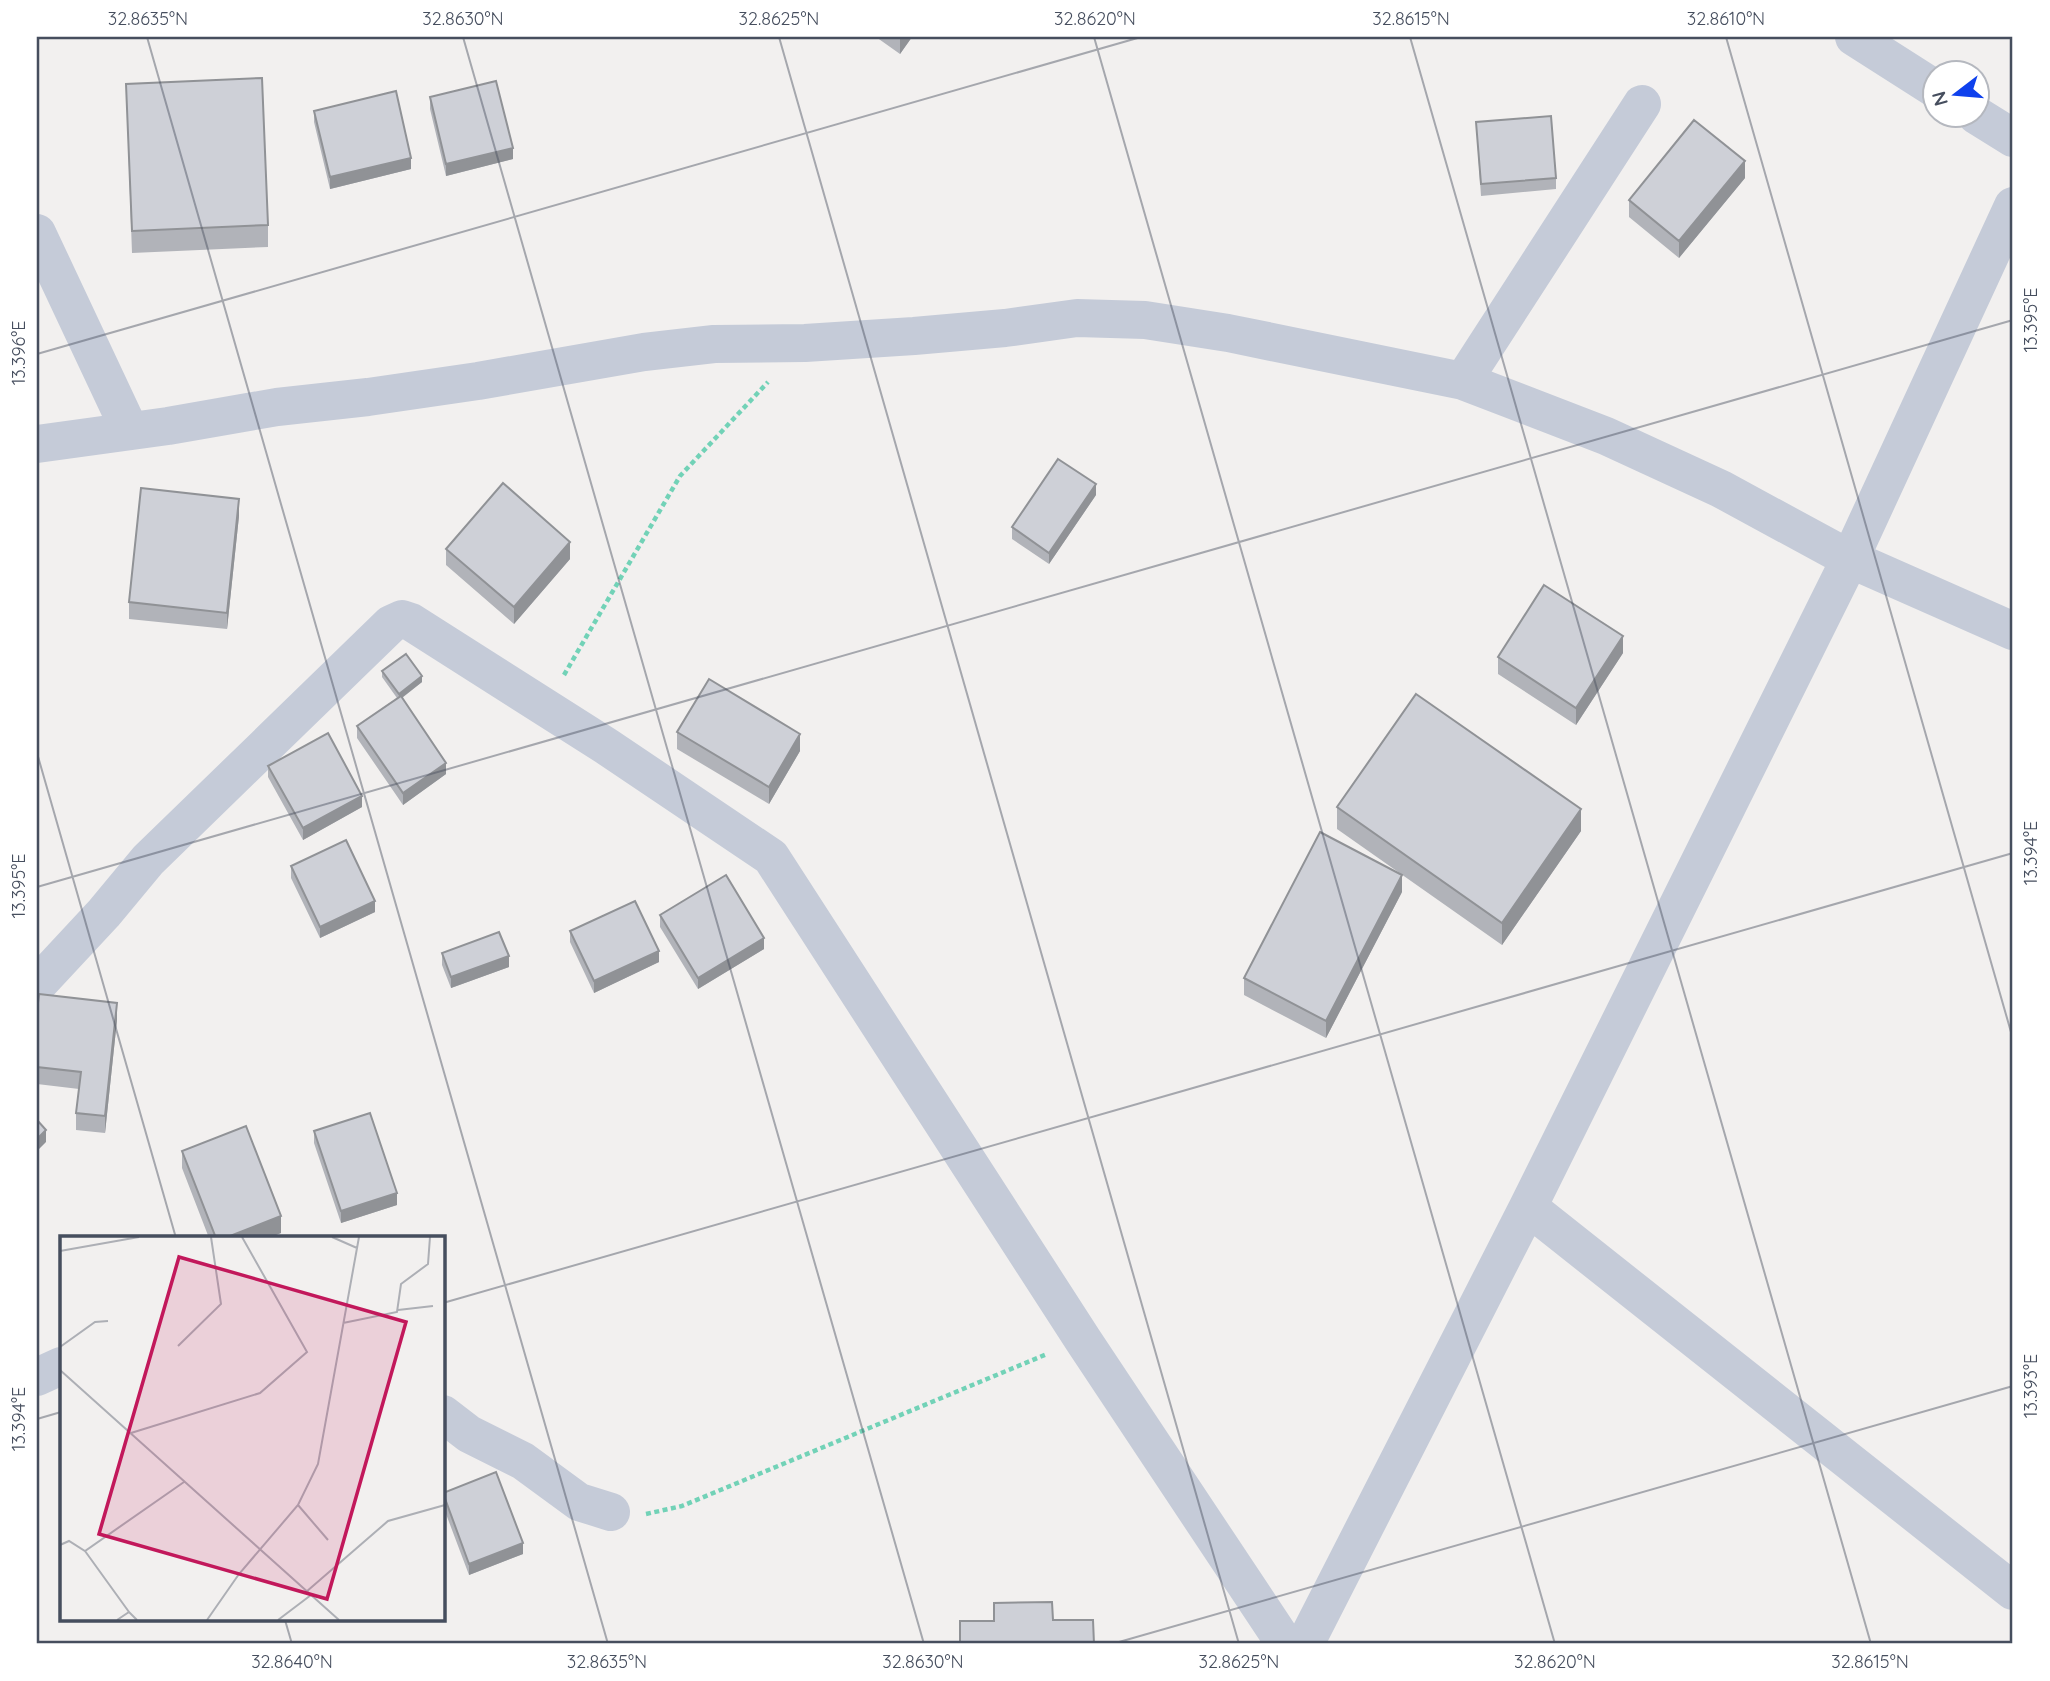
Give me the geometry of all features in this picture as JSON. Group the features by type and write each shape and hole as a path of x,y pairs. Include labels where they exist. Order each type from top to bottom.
{"street":[{"path":"1854,37 1920,79"},
{"path":"1463,382 1642,104"},
{"path":"1990,123 2013,138"},
{"path":"1305,1644 1528,1207 1850,559 2013,206"},
{"path":"37,233 130,431"},
{"path":"37,444 277,407 478,381 644,352 714,344 805,343 992,329 1077,318 1145,320 1228,333 1463,382 1618,442 1721,489 1850,559 2013,631"},
{"path":"37,985 104,913 148,860 377,636 399,620 411,621 771,857 1083,1340 1285,1644"},
{"path":"1528,1207 2013,1591"},
{"path":"37,1377 60,1366"},
{"path":"444,1415 469,1433 523,1461 579,1502 611,1512"}],"path":[{"path":"545,708 680,476 805,343"},
{"path":"611,1512 629,1516 682,1506 1083,1340"}],"building":[{"path":"262,78 268,225 132,231 126,84"},
{"path":"496,81 513,148 446,164 430,97"},
{"path":"396,91 411,158 330,177 314,111"},
{"path":"1551,116 1556,178 1481,184 1476,122"},
{"path":"1694,120 1745,161 1679,241 1629,200"},
{"path":"1058,459 1096,484 1049,553 1012,527"},
{"path":"503,483 570,542 514,607 446,549"},
{"path":"141,488 239,499 227,613 129,602"},
{"path":"1544,585 1623,636 1576,708 1498,657"},
{"path":"406,654 422,676 399,694 382,671"},
{"path":"709,679 800,734 769,787 677,732"},
{"path":"1416,694 1581,809 1502,923 1337,807"},
{"path":"401,696 446,763 403,793 357,726"},
{"path":"328,733 362,796 303,828 268,766"},
{"path":"1320,832 1402,875 1326,1021 1244,978"},
{"path":"346,840 375,901 320,927 291,866"},
{"path":"726,875 764,938 698,978 660,915"},
{"path":"635,901 659,951 594,981 570,931"},
{"path":"499,932 509,956 451,977 442,953"},
{"path":"39,994 117,1003 105,1116 76,1113 81,1072 37,1067"},
{"path":"370,1113 397,1193 341,1211 314,1131"},
{"path":"37,1120 46,1130 37,1139"},
{"path":"246,1126 281,1216 230,1236 215,1236 182,1151"},
{"path":"496,1472 523,1543 469,1564 444,1493"},
{"path":"1052,1602 1053,1620 1093,1620 1094,1644 960,1644 960,1621 994,1621 994,1603"}]}
